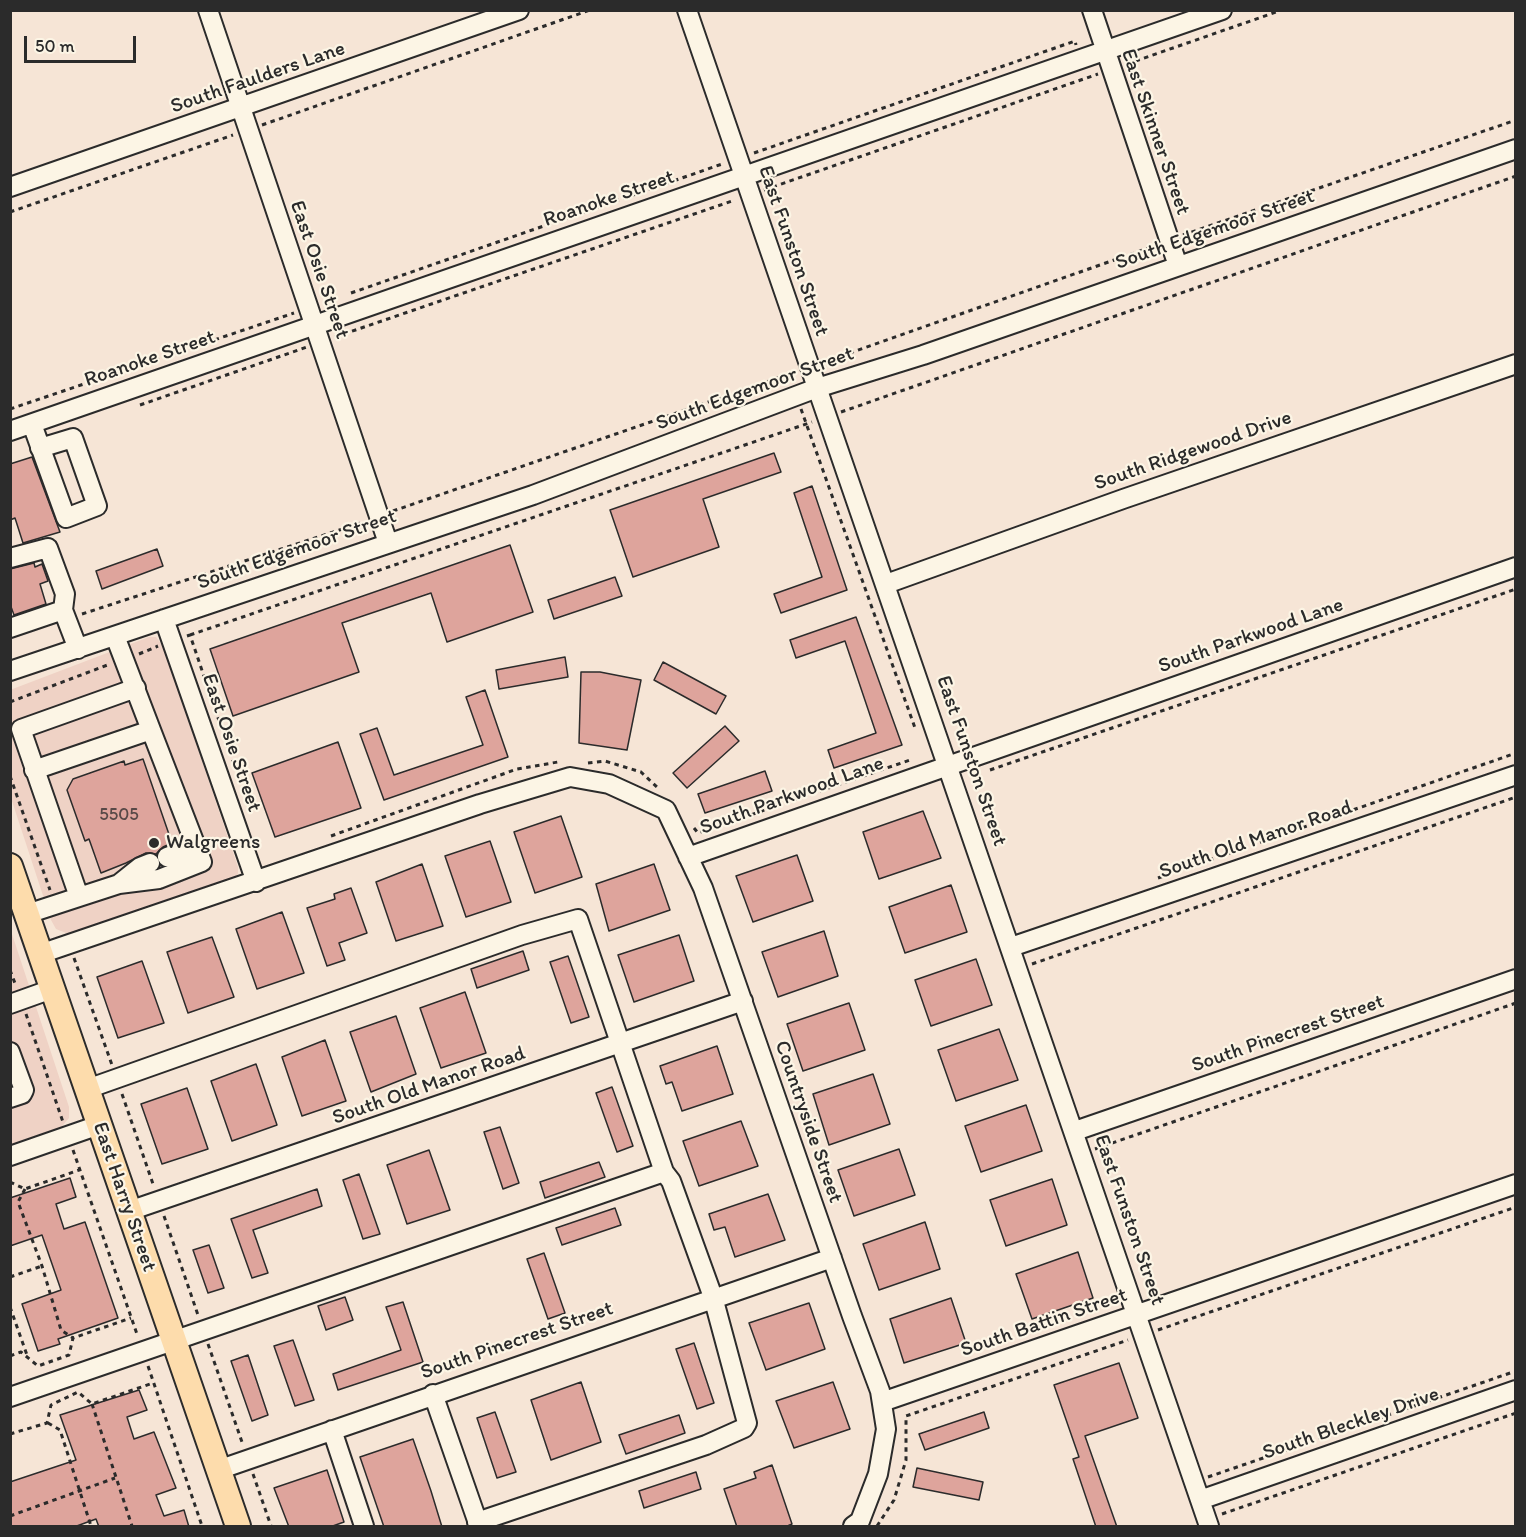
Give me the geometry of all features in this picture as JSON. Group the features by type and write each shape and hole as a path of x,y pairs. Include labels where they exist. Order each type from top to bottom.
{"main road":[{"name":"East Harry Street","path":"10,866 238,1527"}],"street":[{"name":"East Osie Street","path":"208,10 388,543"},
{"name":"South Faulders Lane","path":"10,187 519,10"},
{"name":"East Funston Street","path":"687,10 1075,1131 1209,1526"},
{"name":"East Skinner Street","path":"1092,10 1110,70 1178,267"},
{"name":"Roanoke Street","path":"10,432 311,316 744,176 1222,10"},
{"name":"South Edgemoor Street","path":"10,671 533,495 817,388 923,355 1515,149"},
{"name":"South Ridgewood Drive","path":"886,584 1134,495 1515,364"},
{"path":"32,424 40,448"},
{"path":"10,558 48,548 66,594 65,615 78,649"},
{"name":"South Parkwood Lane","path":"40,954 480,804 570,777 609,784 666,810 688,857 1515,567"},
{"path":"10,628 65,615"},
{"name":"East Osie Street","path":"164,619 256,882"},
{"path":"27,914 119,884 159,879 199,864 202,857 116,636"},
{"path":"79,897 34,770 21,731 22,727 136,688"},
{"path":"34,770 151,729"},
{"name":"South Old Manor Road","path":"1011,947 1515,775"},
{"path":"119,884 140,867 197,846"},
{"name":"Countryside Street","path":"688,857 703,888 882,1402"},
{"path":"87,1089 522,935 578,919 664,1172 671,1181 713,1297 744,1402 747,1423 744,1428 706,1445 478,1524 433,1394"},
{"name":"South Pinecrest Street","path":"1075,1131 1515,979"},
{"path":"16,1002 52,989"},
{"name":"South Old Manor Road","path":"129,1211 743,1001"},
{"path":"10,1052 24,1090 22,1094 10,1098"},
{"path":"10,1156 99,1125"},
{"path":"10,1397 664,1172"},
{"name":"South Battin Street","path":"882,1402 1515,1184"},
{"name":"South Pinecrest Street","path":"218,1470 713,1297 832,1258"},
{"name":"South Bleckley Drive","path":"1200,1500 1515,1390"},
{"path":"853,1527 860,1521 878,1474 886,1429 882,1402"},
{"path":"332,1430 364,1527"}],"path":[{"path":"10,212 591,10"},
{"path":"135,406 1282,10"},
{"path":"349,294 1075,41 1087,78"},
{"path":"65,615 379,516 1515,120"},
{"path":"10,702 190,634 828,417 1515,176"},
{"path":"10,409 311,316"},
{"path":"789,374 917,733"},
{"path":"988,771 1515,589"},
{"path":"190,634 234,765"},
{"path":"1156,878 1515,753"},
{"path":"691,824 698,833 914,759"},
{"path":"583,763 605,761 641,772 663,792"},
{"path":"321,840 517,769 561,762"},
{"path":"10,776 56,904"},
{"path":"1030,964 1515,796"},
{"path":"70,945 271,1527"},
{"path":"10,970 16,1002 68,1136 202,1527"},
{"path":"1093,1149 1515,1003"},
{"path":"73,1338 61,1330 42,1266 18,1202 25,1189 80,1170"},
{"path":"10,1182 25,1189"},
{"path":"877,1527 894,1500 906,1460 906,1416 1515,1207"},
{"path":"10,1277 42,1266"},
{"path":"10,1307 28,1357"},
{"path":"73,1338 131,1318"},
{"path":"10,1356 21,1352 38,1366 69,1355 73,1338"},
{"path":"1205,1478 1515,1371"},
{"path":"92,1404 153,1383"},
{"path":"47,1423 51,1405 78,1392 92,1404 132,1527"},
{"path":"1209,1526 1223,1514 1515,1413"},
{"path":"10,1434 47,1423 60,1430 91,1527"},
{"path":"10,1516 115,1479"}],"shaded area":[{"path":"149,637 156,637 163,646 238,867 238,874 234,879 71,935 56,929 51,920 11,798 10,690"},
{"path":"10,928 69,1107 69,1118 57,1132 10,1148"}],"building":[{"path":"774,453 781,472 703,499 719,547 633,577 610,510"},
{"path":"32,457 60,532 23,543 15,518 10,520 10,464"},
{"path":"812,486 847,590 781,613 774,594 822,577 794,493"},
{"path":"510,545 533,612 447,642 431,593 342,623 359,672 233,716 210,649"},
{"path":"157,549 163,566 102,589 96,571"},
{"path":"34,563 35,567 42,564 48,581 40,584 46,604 14,615 10,604 10,569"},
{"path":"615,577 622,596 554,619 548,600"},
{"path":"856,617 902,745 834,768 828,750 876,733 845,641 796,658 790,640"},
{"path":"565,657 568,677 499,689 496,670"},
{"path":"663,662 726,696 716,714 654,680"},
{"path":"581,672 600,672 641,680 627,750 579,743"},
{"path":"485,690 508,757 384,800 360,734 377,728 394,775 483,745 466,697"},
{"path":"725,726 739,741 687,788 673,773"},
{"path":"338,742 361,808 275,837 252,773"},
{"name":"Walgreens","path":"143,759 172,843 163,847 156,854 146,853 101,873 89,839 85,841 67,790 73,779 124,761 125,765"},
{"path":"765,771 772,791 705,813 698,794"},
{"path":"923,811 941,858 879,879 863,832"},
{"path":"561,816 582,877 535,893 514,832"},
{"path":"490,841 511,902 466,917 445,856"},
{"path":"797,855 813,901 753,922 736,876"},
{"path":"422,864 443,926 396,941 376,882"},
{"path":"654,864 670,910 609,931 596,884"},
{"path":"951,885 967,932 905,953 889,907"},
{"path":"351,888 367,933 339,943 345,960 327,966 307,908 335,899 334,894"},
{"path":"282,912 304,973 257,989 236,929"},
{"path":"824,931 838,976 778,997 762,952"},
{"path":"679,935 694,981 634,1002 618,955"},
{"path":"212,937 234,997 188,1013 167,952"},
{"path":"523,951 529,970 477,988 471,969"},
{"path":"568,956 589,1017 571,1023 550,962"},
{"path":"976,959 992,1005 931,1026 915,980"},
{"path":"142,961 164,1023 118,1038 97,977"},
{"path":"465,992 486,1053 441,1068 420,1008"},
{"path":"849,1003 865,1050 803,1071 787,1024"},
{"path":"396,1016 416,1074 371,1092 350,1032"},
{"path":"999,1029 1018,1080 956,1101 938,1050"},
{"path":"325,1040 346,1101 302,1116 282,1057"},
{"path":"717,1046 733,1094 682,1111 672,1082 666,1084 660,1066"},
{"path":"256,1064 277,1125 232,1141 211,1081"},
{"path":"873,1074 890,1124 829,1145 813,1094"},
{"path":"612,1087 633,1146 617,1152 596,1093"},
{"path":"187,1088 208,1149 162,1164 141,1104"},
{"path":"1026,1105 1042,1151 981,1172 965,1126"},
{"path":"741,1121 758,1166 699,1186 683,1141"},
{"path":"500,1127 519,1183 503,1189 484,1132"},
{"path":"899,1149 915,1195 854,1216 838,1170"},
{"path":"429,1150 450,1210 407,1224 387,1165"},
{"path":"599,1162 605,1177 545,1198 540,1182"},
{"path":"359,1174 380,1234 363,1239 343,1180"},
{"path":"70,1178 76,1197 56,1204 64,1229 85,1222 118,1318 58,1339 60,1344 38,1351 22,1304 61,1290 42,1235 10,1246 10,1198"},
{"path":"1052,1179 1067,1225 1006,1246 990,1200"},
{"path":"317,1189 322,1206 253,1230 268,1273 252,1278 231,1219"},
{"path":"768,1194 785,1240 735,1257 725,1227 714,1230 709,1214"},
{"path":"615,1208 621,1225 562,1245 556,1228"},
{"path":"925,1222 940,1269 879,1290 863,1244"},
{"path":"209,1245 224,1288 208,1293 193,1250"},
{"path":"1078,1252 1093,1298 1032,1319 1016,1274"},
{"path":"544,1253 565,1313 548,1319 527,1259"},
{"path":"345,1297 353,1320 326,1330 318,1306"},
{"path":"951,1298 966,1343 904,1363 890,1319"},
{"path":"403,1302 423,1362 338,1390 333,1374 401,1350 386,1307"},
{"path":"809,1303 825,1349 766,1370 749,1323"},
{"path":"293,1340 314,1400 295,1406 274,1346"},
{"path":"694,1343 714,1403 697,1409 676,1349"},
{"path":"248,1355 268,1415 252,1421 231,1361"},
{"path":"1119,1363 1138,1418 1085,1436 1117,1527 1096,1527 1073,1459 1079,1457 1054,1385"},
{"path":"581,1382 601,1442 551,1460 531,1400"},
{"path":"833,1382 850,1429 794,1448 776,1401"},
{"path":"139,1390 147,1410 127,1417 134,1439 154,1432 176,1488 156,1495 164,1516 184,1510 189,1527 99,1527 96,1519 74,1527 10,1527 10,1482 76,1460 60,1415"},
{"path":"495,1412 516,1472 497,1478 477,1418"},
{"path":"984,1412 989,1428 925,1450 919,1434"},
{"path":"679,1415 685,1433 626,1454 619,1435"},
{"path":"413,1439 442,1527 384,1527 360,1457"},
{"path":"772,1465 792,1524 785,1527 737,1527 724,1489 756,1478 754,1472"},
{"path":"917,1468 983,1482 979,1500 913,1487"},
{"path":"327,1470 344,1522 330,1527 289,1527 274,1488"},
{"path":"696,1472 701,1489 644,1508 639,1491"}],"place":[{"name":"Walgreens","path":"154,843"}]}
